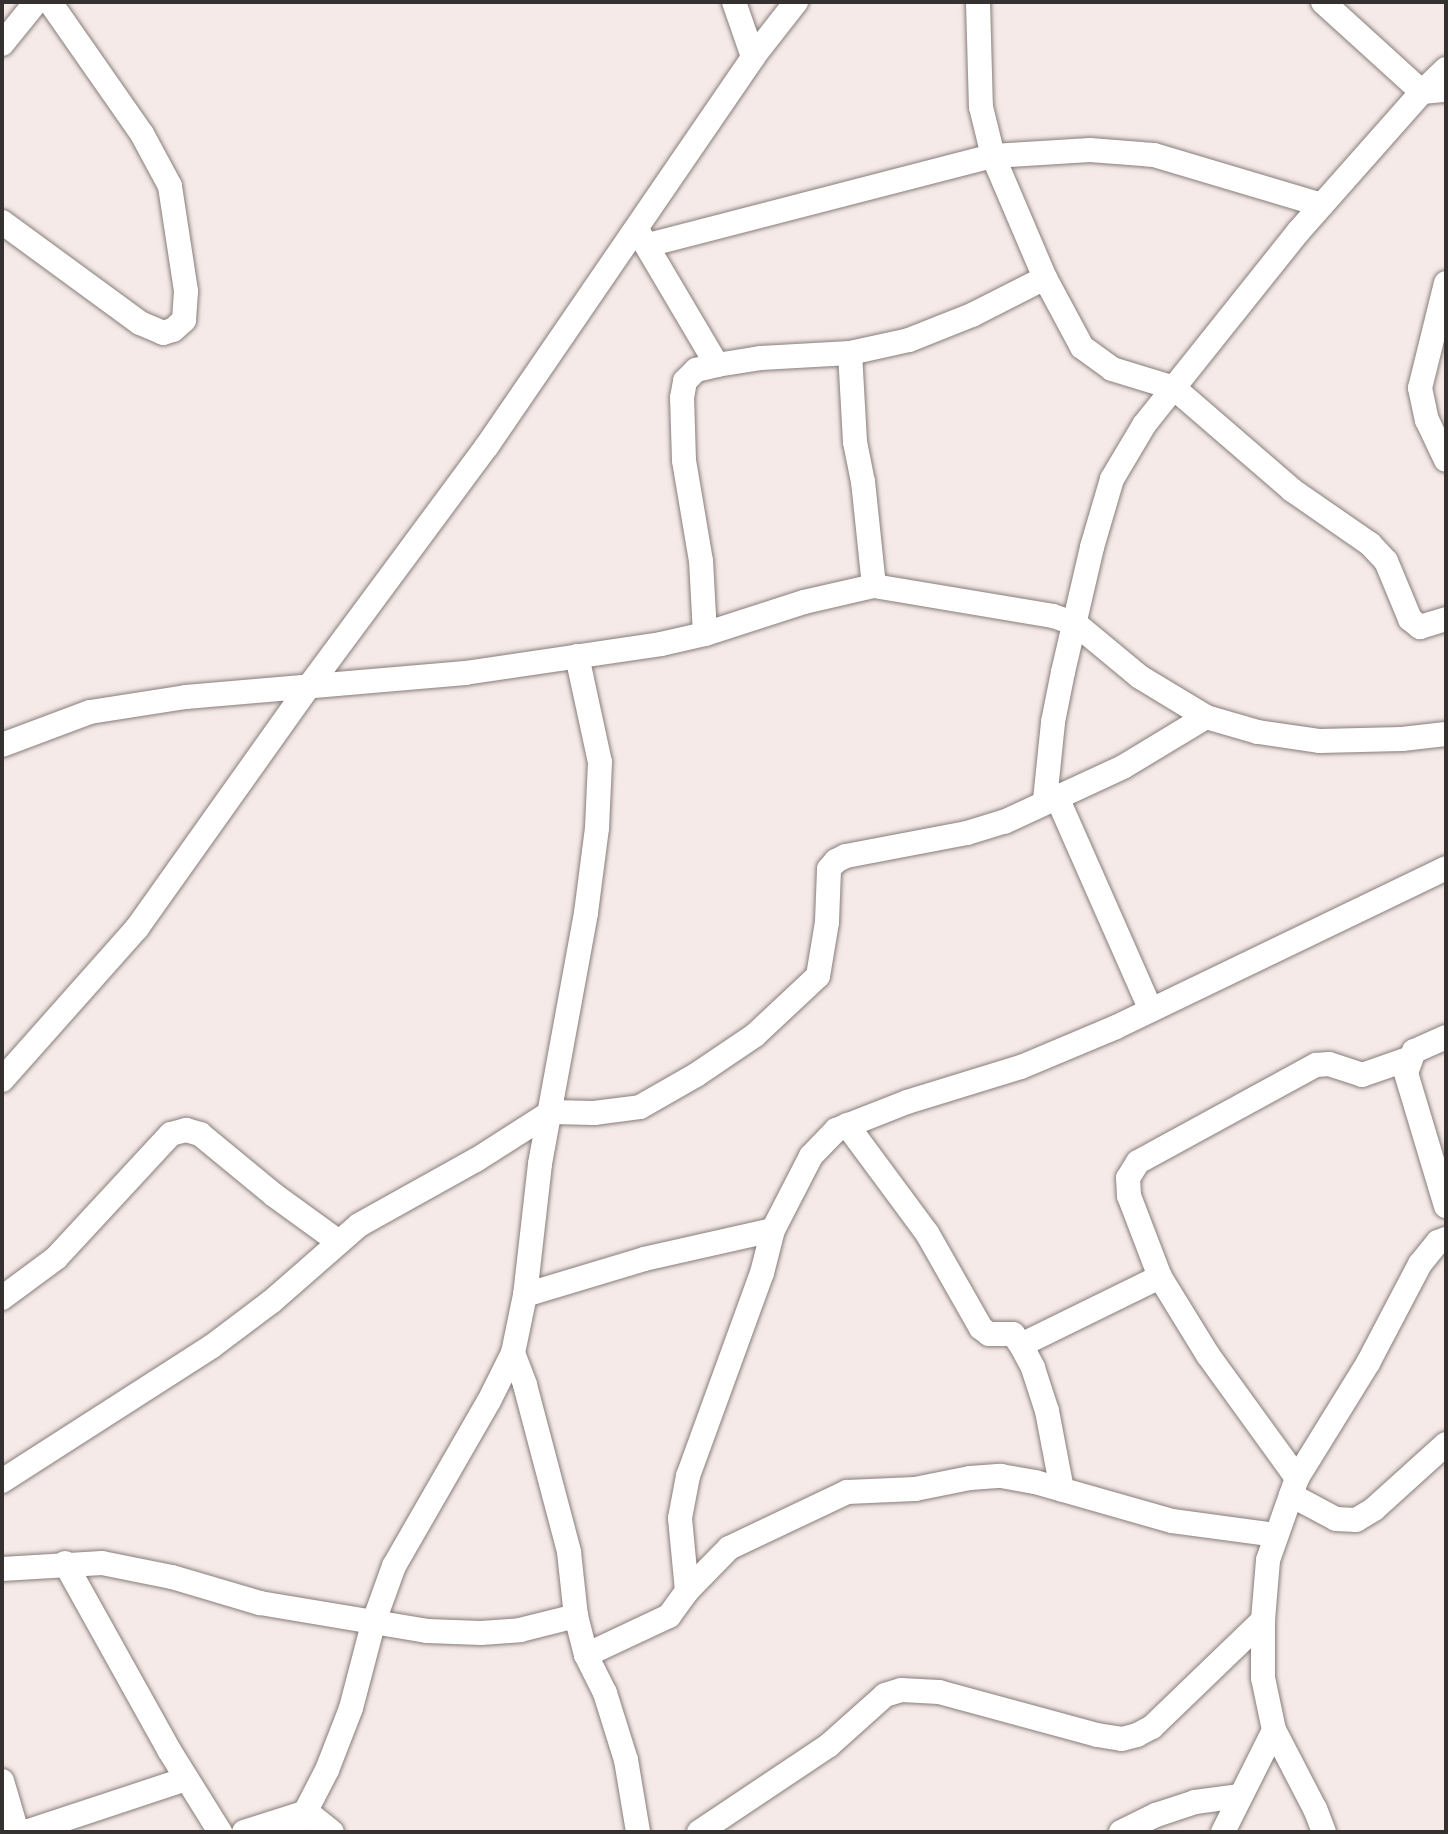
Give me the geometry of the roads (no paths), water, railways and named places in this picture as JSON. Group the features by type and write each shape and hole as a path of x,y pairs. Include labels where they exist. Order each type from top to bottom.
{"street":[{"path":"2,44 36,2"},
{"path":"2,222 140,323 163,333 173,330 184,320 186,291 170,186 142,134 50,2"},
{"path":"734,2 753,57"},
{"path":"2,1080 137,928 310,685 642,238 753,57 796,2"},
{"path":"978,2 981,107 993,156 1045,278 1082,347 1112,369 1174,388 1292,490 1370,544 1386,561 1410,619 1420,627 1446,620"},
{"path":"1323,2 1434,92"},
{"path":"1152,1010 1051,798 1053,722 1092,547 1112,479 1144,425 1322,205 1434,92 1446,69"},
{"path":"642,238 993,156 1129,151 1154,155 1322,205"},
{"path":"642,238 716,365"},
{"path":"705,634 701,561 684,460 682,398 685,381 696,370 716,365 761,358 850,354 909,340 972,315 1045,278"},
{"path":"1446,283 1420,388 1427,419 1446,460"},
{"path":"850,354 855,442 863,482 874,586"},
{"path":"2,744 90,712 186,698 310,685 416,679 705,634 804,602 874,586 1053,616 1076,624 1140,677 1206,717 1258,732 1320,741 1402,739 1446,734"},
{"path":"301,1822 327,1770 351,1708 373,1623 394,1566 413,1528 489,1401 513,1353 525,1295 533,1216 586,913 597,828 600,762 577,656"},
{"path":"2,1481 211,1347 271,1302 359,1225 476,1160 551,1112 594,1113 640,1107 696,1075 755,1035 818,976 827,922 829,869 836,861 846,856 967,833 1004,822 1123,767 1206,717"},
{"path":"687,1591 680,1518 688,1476 762,1273 773,1230 811,1156 836,1130 907,1102 1021,1067 1152,1010 1446,868"},
{"path":"1446,1037 1414,1051 1408,1059 1406,1073 1446,1206"},
{"path":"1408,1059 1362,1075 1329,1064 1316,1065 1138,1162 1128,1178 1129,1196 1160,1277 1208,1355 1294,1487 1336,1520 1356,1520 1374,1509 1446,1444"},
{"path":"847,1125 928,1233 981,1328 989,1334 1013,1334 1021,1345 1033,1368 1047,1411 1062,1490"},
{"path":"2,1298 56,1258 171,1134 186,1130 200,1133 274,1195 339,1242"},
{"path":"525,1295 644,1259 773,1230"},
{"path":"1324,1832 1315,1808 1274,1730 1263,1678 1263,1620 1269,1560 1275,1535 1294,1487 1368,1363 1420,1264 1438,1242 1446,1239"},
{"path":"1021,1345 1160,1277"},
{"path":"513,1353 525,1385 569,1552 576,1615 586,1656 606,1693 626,1760 638,1832"},
{"path":"586,1656 669,1616 687,1591 729,1548 847,1492 915,1489 970,1478 1001,1476 1172,1521 1275,1535"},
{"path":"2,1569 65,1563 102,1563 142,1570 260,1602 427,1631 481,1633 520,1630 576,1615"},
{"path":"65,1563 186,1779 220,1832"},
{"path":"699,1832 828,1746 885,1696 901,1690 939,1692 1097,1735 1122,1739 1137,1735 1152,1727 1263,1620"},
{"path":"1223,1832 1274,1730"},
{"path":"26,1832 186,1779"},
{"path":"2,1781 17,1832"},
{"path":"1121,1832 1156,1815 1195,1802 1239,1797"},
{"path":"244,1832 301,1822 332,1832"}]}
